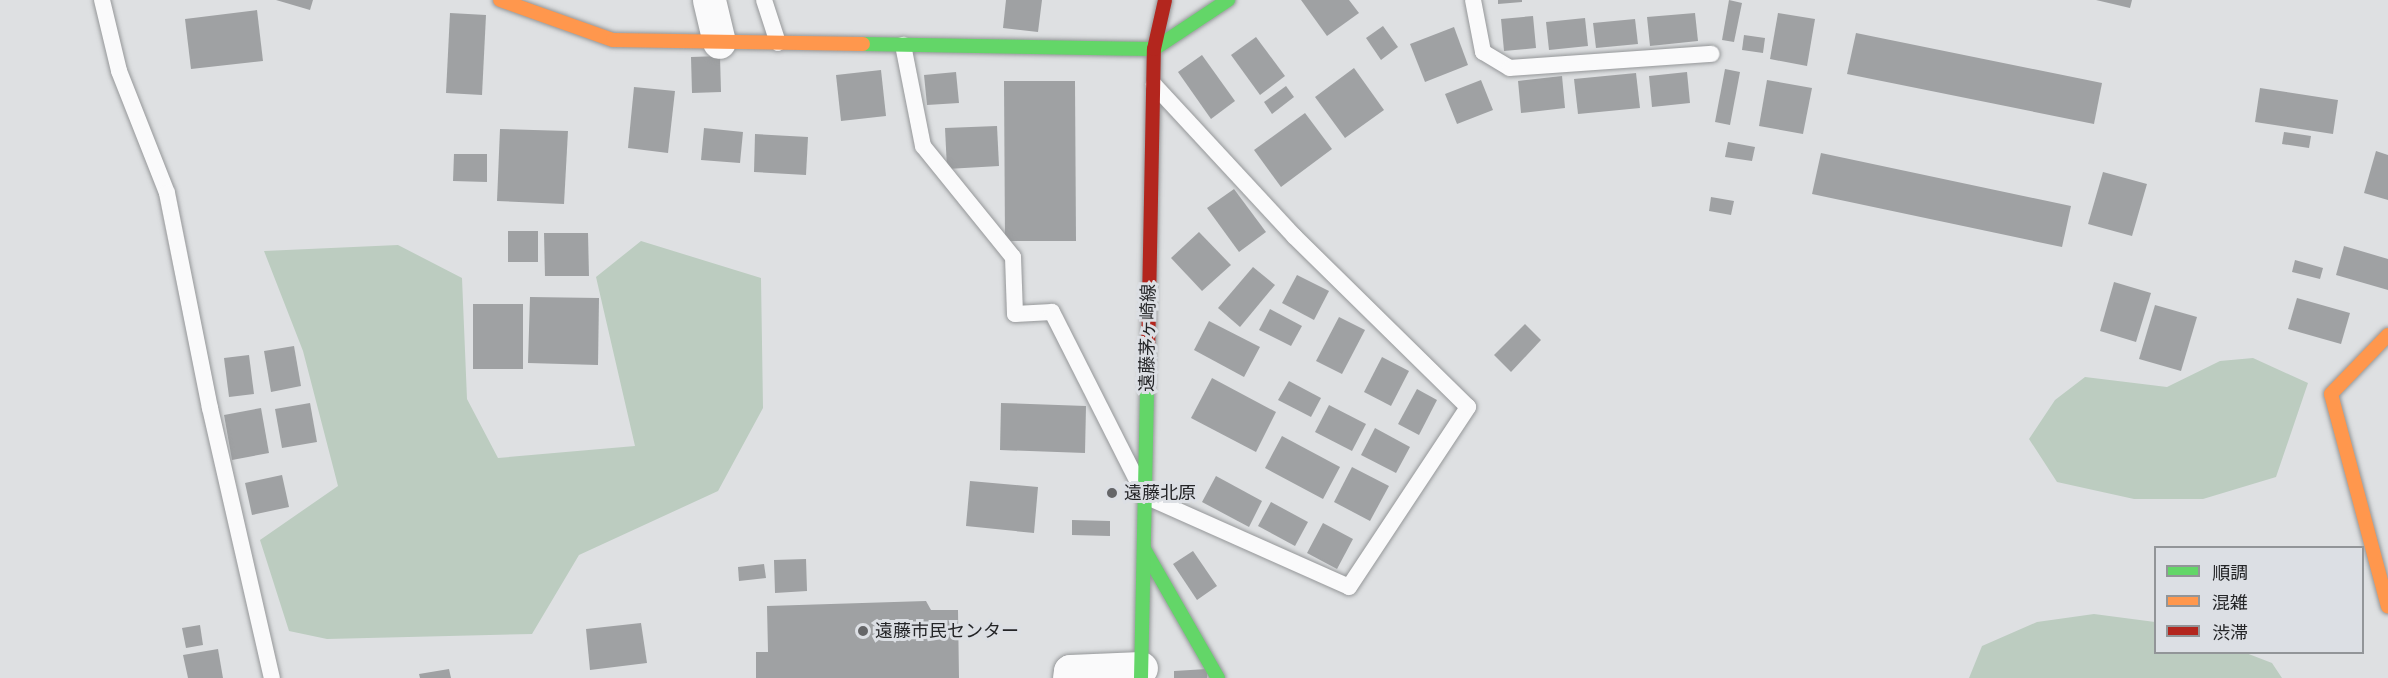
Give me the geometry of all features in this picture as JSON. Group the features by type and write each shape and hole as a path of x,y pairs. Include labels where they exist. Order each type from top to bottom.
{"street":[{"path":"500,0 613,40 1154,49 1228,0"},
{"path":"709,0 719,42"},
{"name":"遠藤茅ヶ崎線","path":"1141,673 1154,49 1165,0"},
{"path":"2388,335 2331,394 2388,606"},
{"path":"1144,549 1218,678"},
{"path":"1070,678 1070,671 1141,673"}],"lane":[{"path":"102,0 119,71 167,193 210,408 272,678"},
{"path":"764,0 778,43"},
{"path":"1473,0 1483,52 1510,68 1712,54"},
{"path":"903,45 923,146 1013,257 1015,314 1052,312 1145,496 1349,587 1468,407 1294,236 1153,85"}],"green space":[{"path":"641,241 761,278 763,408 718,491 579,555 532,634 327,639 289,631 260,540 338,486 303,351 264,251 398,245 462,278 467,399 498,458 635,446 596,277"},
{"path":"2253,358 2308,383 2276,477 2203,499 2134,499 2057,482 2029,439 2055,400 2085,377 2167,387 2220,361"},
{"path":"2094,614 2154,622 2154,654 2249,654 2272,663 2282,678 1969,678 1982,646 2037,622"}],"building":[{"path":"276,0 313,0 310,10"},
{"path":"1006,0 1042,0 1038,32 1003,28"},
{"path":"1301,0 1349,0 1359,13 1327,36"},
{"path":"1498,0 1522,0 1522,2 1498,4"},
{"path":"1729,0 1742,3 1734,42 1722,40"},
{"path":"2096,0 2132,0 2130,8"},
{"path":"257,10 263,61 191,69 185,19"},
{"path":"450,13 486,15 482,95 446,93"},
{"path":"1695,13 1698,41 1650,46 1647,17"},
{"path":"1778,13 1815,19 1807,66 1770,59"},
{"path":"1533,16 1536,48 1504,51 1501,19"},
{"path":"1585,18 1588,46 1549,50 1546,22"},
{"path":"1635,19 1638,44 1596,48 1593,23"},
{"path":"1383,26 1398,47 1381,60 1366,38"},
{"path":"1454,27 1468,65 1425,82 1410,44"},
{"path":"1856,33 2102,83 2094,124 1847,74"},
{"path":"1744,35 1765,38 1763,53 1742,50"},
{"path":"1256,37 1285,76 1260,95 1231,55"},
{"path":"1202,55 1235,101 1211,119 1178,72"},
{"path":"720,56 721,92 692,93 691,57"},
{"path":"1354,68 1384,110 1345,138 1315,97"},
{"path":"1725,69 1740,72 1730,125 1715,122"},
{"path":"881,70 886,116 841,121 836,75"},
{"path":"956,72 959,103 927,105 924,75"},
{"path":"1687,72 1690,103 1652,107 1649,76"},
{"path":"1636,73 1640,108 1578,114 1574,79"},
{"path":"1562,76 1565,108 1521,113 1518,81"},
{"path":"1481,80 1493,110 1457,124 1445,94"},
{"path":"1767,80 1812,88 1803,134 1759,126"},
{"path":"1004,81 1075,81 1076,241 1005,241"},
{"path":"1286,86 1294,97 1272,114 1264,102"},
{"path":"634,87 675,91 668,153 628,148"},
{"path":"2260,88 2338,100 2333,134 2255,122"},
{"path":"1305,113 1332,149 1281,187 1254,150"},
{"path":"997,126 999,166 947,169 945,128"},
{"path":"704,128 743,132 740,163 701,160"},
{"path":"500,129 568,131 564,204 497,201"},
{"path":"2284,132 2311,136 2309,148 2282,144"},
{"path":"755,134 808,137 806,175 754,172"},
{"path":"1728,142 1755,147 1752,161 1725,157"},
{"path":"2376,151 2388,155 2388,200 2364,193"},
{"path":"1821,153 2071,206 2062,247 1812,194"},
{"path":"454,154 487,154 487,182 453,181"},
{"path":"2103,172 2147,184 2132,236 2088,224"},
{"path":"1234,189 1266,232 1239,252 1207,208"},
{"path":"1711,197 1734,201 1731,215 1709,211"},
{"path":"508,231 538,231 538,262 508,262"},
{"path":"1199,232 1231,265 1202,291 1171,258"},
{"path":"544,233 588,233 589,276 545,276"},
{"path":"2344,246 2388,259 2388,290 2336,275"},
{"path":"2295,260 2323,268 2320,279 2292,272"},
{"path":"1253,267 1275,285 1240,327 1218,308"},
{"path":"1297,275 1329,291 1314,320 1282,303"},
{"path":"2114,282 2151,293 2136,342 2100,331"},
{"path":"530,297 599,298 598,365 528,363"},
{"path":"2297,298 2350,313 2341,344 2288,329"},
{"path":"473,304 523,304 523,369 473,369"},
{"path":"2155,305 2197,317 2181,371 2139,359"},
{"path":"1270,309 1302,326 1291,346 1259,330"},
{"path":"1339,317 1365,330 1342,374 1316,361"},
{"path":"1209,321 1260,347 1244,377 1194,350"},
{"path":"1525,324 1541,340 1511,372 1494,355"},
{"path":"294,346 301,386 271,392 264,351"},
{"path":"249,355 254,394 229,397 224,358"},
{"path":"1382,357 1409,371 1391,406 1364,392"},
{"path":"1212,378 1276,412 1256,452 1191,418"},
{"path":"1289,381 1321,398 1311,417 1278,400"},
{"path":"1417,389 1437,400 1419,435 1398,424"},
{"path":"310,403 317,442 282,448 275,409"},
{"path":"1001,403 1086,406 1085,453 1000,450"},
{"path":"1329,405 1366,424 1352,451 1315,432"},
{"path":"261,408 269,453 232,460 224,415"},
{"path":"1375,428 1410,447 1396,473 1361,455"},
{"path":"1282,436 1340,467 1323,499 1265,468"},
{"path":"1352,467 1389,486 1370,521 1334,502"},
{"path":"282,475 289,507 252,515 245,483"},
{"path":"1216,476 1262,501 1249,527 1202,502"},
{"path":"970,481 1038,487 1034,533 966,526"},
{"path":"1271,502 1308,522 1295,546 1258,526"},
{"path":"1072,520 1110,521 1110,536 1072,535"},
{"path":"1323,523 1353,539 1337,569 1307,553"},
{"path":"1193,551 1217,586 1197,600 1173,564"},
{"path":"806,559 807,591 775,593 774,560"},
{"path":"764,564 766,578 739,581 738,567"},
{"name":"遠藤市民センター","path":"926,601 931,610 958,610 959,678 756,678 756,652 768,652 767,606"},
{"path":"641,623 647,663 590,670 586,629"},
{"path":"200,625 203,645 186,648 182,628"},
{"path":"218,649 223,678 188,678 183,655"},
{"path":"449,669 451,678 420,678 419,674"},
{"path":"1207,669 1207,678 1174,678 1174,671"}],"traffic: fast":[{"path":"863,44 1154,49 1228,0"},
{"path":"1141,678 1148,355"},
{"path":"1144,549 1218,678"}],"traffic: slow":[{"path":"500,0 613,40 863,44"},
{"path":"2388,335 2331,394 2388,606"}],"traffic: jam":[{"path":"1148,355 1154,49 1165,0"}],"place":[{"name":"遠藤北原","path":"1112,493"},
{"name":"遠藤市民センター","path":"863,631"}]}
